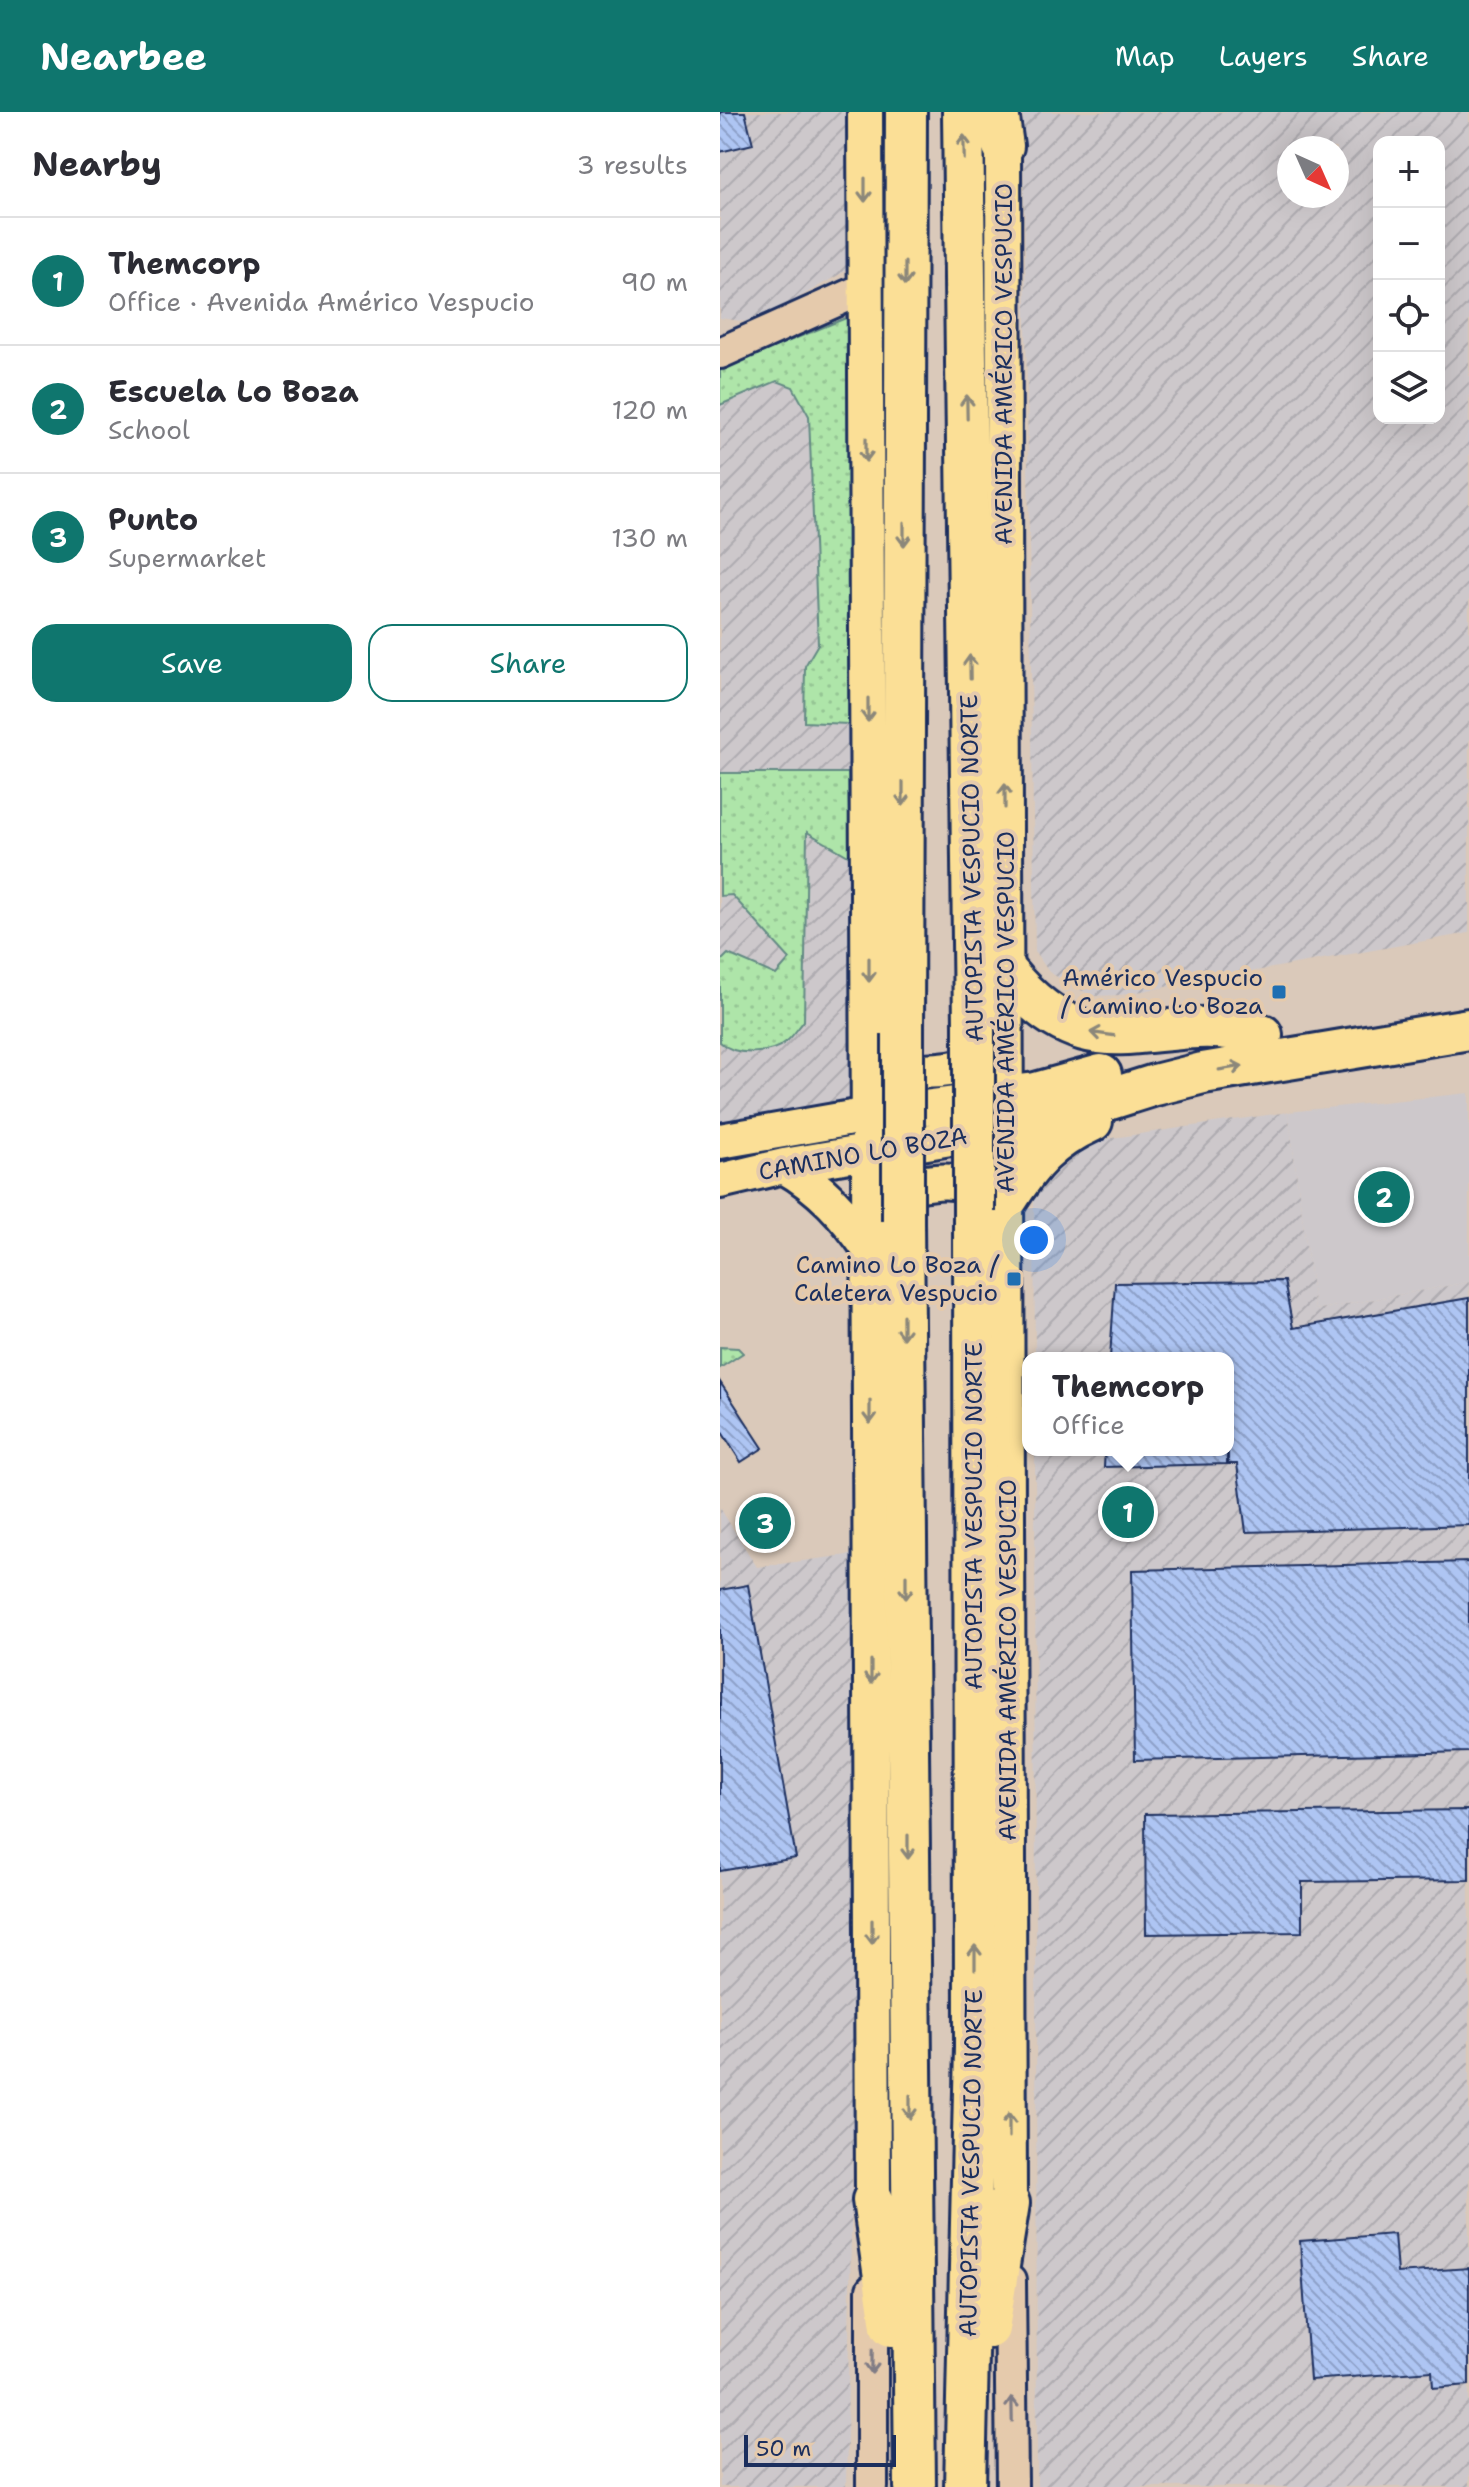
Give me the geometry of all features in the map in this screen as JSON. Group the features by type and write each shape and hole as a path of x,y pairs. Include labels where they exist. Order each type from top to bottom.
{"highway":[{"path":"906,112 903,1034 886,1215 910,2194 914,2487"},
{"name":"AUTOPISTA VESPUCIO NORTE","path":"963,112 990,1036 990,1207 965,2485"},
{"path":"1005,971 1035,1005 1081,1030 1137,1036 1189,1027 1222,1027 1262,1035"},
{"path":"1006,1113 1052,1089 1192,1047 1469,1001"},
{"path":"1006,1113 1050,1118 1203,1073 1469,1029"},
{"path":"990,1207 1056,1140 1121,1107 1155,1085"},
{"path":"873,2200 914,2487"},
{"path":"965,2485 1009,2203"}],"main road":[{"path":"865,112 869,1151 886,1215"},
{"name":"AVENIDA AMÉRICO VESPUCIO","path":"1002,123 1005,971 990,1036 1006,1113 990,1207 1012,2487"},
{"path":"720,353 865,288"},
{"path":"869,1060 903,1070 938,1071 973,1063 990,1036"},
{"name":"CAMINO LO BOZA","path":"720,1141 869,1115 1006,1113"},
{"name":"CAMINO LO BOZA","path":"720,1181 869,1151 1006,1113"},
{"path":"784,1166 802,1176 830,1200 870,1250"},
{"path":"872,2487 870,1250 899,1190 923,1183 970,1183 990,1207"}],"shaded area":[{"path":"720,112 853,112 856,265 754,323 720,318"},
{"path":"1023,112 1469,112 1469,933 1120,995 1093,996 1049,972 1035,952"},
{"path":"856,314 848,724 852,1101 720,1125 720,369"},
{"path":"1469,1093 1469,1282 1315,1310 1288,1112"},
{"path":"1288,1112 1315,1310 1469,1282 1469,2487 1037,2487 1035,1456 1234,1456 1234,1352 1035,1352 1034,1197 1079,1143"},
{"path":"720,1508 757,1567 855,1554 857,1937 846,2487 720,2487"}],"green space":[{"path":"856,314 848,724 804,722 805,666 818,644 809,416 793,387 777,381 720,405 720,369"},
{"path":"720,773 848,773 850,857 807,832 804,1021 787,1041 763,1051 744,1052 720,1042 720,962 728,954 776,975 790,959 732,895 720,896"},
{"path":"720,1347 738,1348 743,1353 720,1368"}],"building":[{"path":"720,112 745,112 753,144 720,152"},
{"path":"1284,1281 1293,1328 1469,1298 1469,1525 1246,1532 1237,1464 1228,1464 1228,1456 1234,1456 1234,1352 1110,1352 1115,1283"},
{"path":"720,1382 763,1448 741,1462 720,1429"},
{"path":"1105,1456 1227,1456 1227,1464 1104,1467"},
{"path":"1469,1562 1469,1752 1135,1760 1132,1570"},
{"path":"748,1585 796,1858 720,1871 720,1590"},
{"path":"1469,1810 1469,1880 1302,1882 1302,1932 1146,1934 1145,1814"},
{"path":"1394,2234 1397,2273 1469,2268 1469,2385 1433,2388 1432,2371 1310,2380 1300,2241"}],"place":[{"name":"Américo Vespucio / Camino Lo Boza","path":"1279,992"},
{"name":"Escuela Lo Boza","path":"1384,1197"},
{"name":"Camino Lo Boza / Caletera Vespucio","path":"1014,1279"},
{"name":"Themcorp","path":"1128,1512"},
{"name":"Punto","path":"765,1523"}]}
